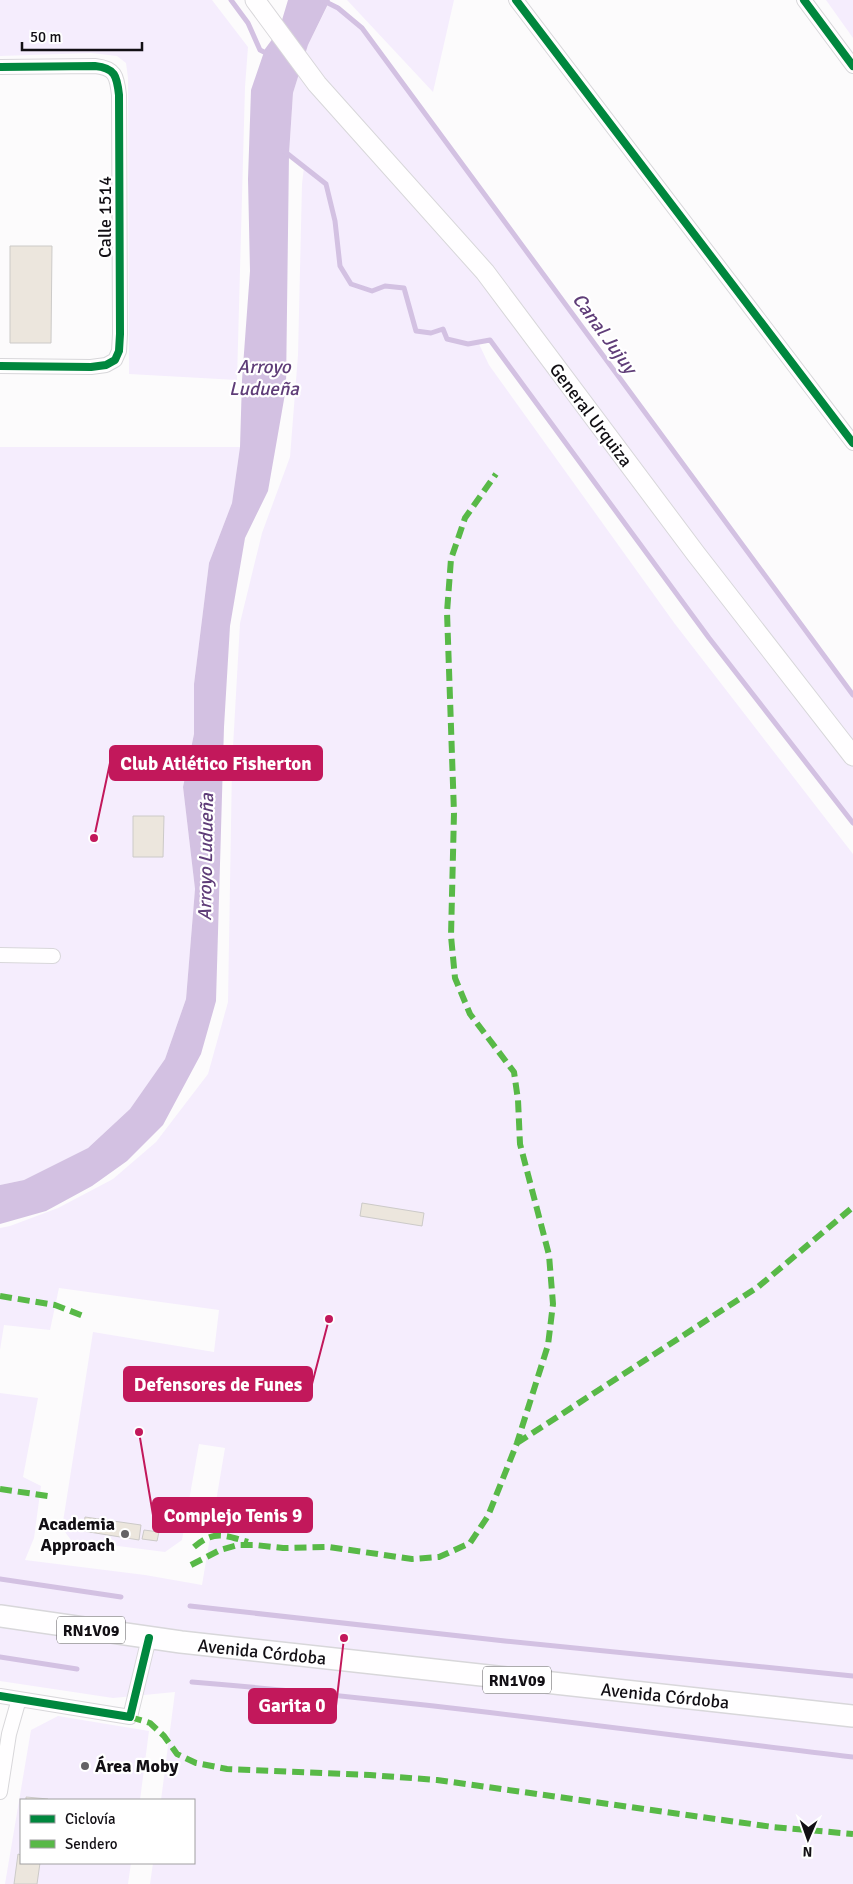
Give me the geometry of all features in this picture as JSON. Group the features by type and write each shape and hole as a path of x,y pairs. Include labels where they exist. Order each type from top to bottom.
{"main road":[{"name":"General Urquiza","path":"255,0 317,84 485,272 696,554 853,756"},
{"name":"Avenida Córdoba","path":"0,1616 149,1638 853,1716"}],"street":[{"path":"516,0 853,443"},
{"path":"804,0 853,66"},
{"name":"Calle 1514","path":"0,67 106,67 114,74 118,83 120,105 120,334 119,351 115,360 106,365 92,367 0,366"},
{"path":"0,955 53,956"},
{"path":"0,1696 130,1717 149,1638"},
{"path":"0,1792 9,1734 19,1699"}],"shaded area":[{"path":"0,0 212,0 248,47 245,87 237,380 129,374 128,78 126,63 117,56 91,53 0,56"},
{"path":"347,0 454,0 433,92"},
{"path":"826,0 853,0 853,38"},
{"path":"329,3 362,28 853,695 853,823 709,638 490,340 478,342 489,365 675,624 853,854 853,1884 150,1884 153,1864 195,1864 195,1799 161,1799 175,1692 113,1698 0,1681 0,1393 38,1398 23,1477 41,1486 34,1538 25,1560 145,1575 202,1585 225,1448 199,1444 182,1540 165,1552 71,1540 62,1528 93,1332 214,1352 219,1310 59,1288 50,1330 4,1325 0,1350 0,1228 58,1208 113,1179 156,1142 208,1074 228,1002 232,765 240,623 262,533 290,457 298,355 304,167 289,154 293,93 308,45"},
{"path":"0,447 240,447 232,503 209,563 194,684 194,734 183,787 195,889 186,999 165,1059 130,1109 88,1148 24,1180 0,1185"},
{"name":"Área Moby","path":"58,1716 149,1731 140,1799 20,1799 20,1864 131,1864 128,1884 5,1884 31,1730"}],"water":[{"name":"Arroyo Ludueña","path":"288,0 330,0 308,45 293,93 289,154 286,388 268,491 245,538 230,626 224,727 216,1001 201,1054 163,1125 127,1161 92,1186 46,1211 0,1224 0,1185 24,1180 88,1148 130,1109 165,1059 186,999 195,889 183,787 194,734 194,684 209,563 232,503 240,447 242,380 250,271 248,179 251,90 265,49 279,30"}],"building":[{"path":"10,246 52,246 51,343 10,343"},
{"path":"133,816 164,816 163,857 133,857"},
{"path":"362,1203 424,1213 422,1226 360,1216"},
{"path":"85,1517 141,1525 139,1540 83,1531"},
{"path":"144,1530 159,1532 157,1541 142,1539"},
{"path":"26,1797 48,1799 26,1799"},
{"path":"18,1854 20,1855 20,1864 40,1864 37,1884 14,1884"}],"waterway":[{"path":"231,0 248,23 260,50 268,54"},
{"name":"Canal Jujuy","path":"322,0 338,8 362,28 853,695"},
{"path":"284,151 326,184 335,221 340,266 351,284 372,291 385,286 404,288 416,331 431,333 443,329 447,339 468,344 490,340 709,638 853,823"},
{"path":"0,1579 121,1597"},
{"path":"190,1606 505,1641 853,1676"},
{"path":"0,1657 77,1669"},
{"path":"192,1682 440,1707 853,1757"}],"marked path":[{"path":"191,1565 220,1550 238,1545 283,1548 329,1547 412,1559 439,1557 470,1543 488,1516 517,1443 548,1345 553,1304 549,1255 520,1144 518,1100 514,1072 470,1014 455,978 451,936 454,813 447,612 451,559 465,518 496,474"},
{"path":"517,1443 758,1287 853,1207"},
{"path":"0,1296 55,1305 86,1317"},
{"path":"0,1489 48,1496"},
{"path":"194,1547 207,1538 214,1536 232,1537 248,1542"},
{"path":"130,1717 150,1723 164,1736 177,1754 196,1763 227,1769 437,1780 773,1827 853,1834"}],"cycle path":[{"path":"516,0 853,443"},
{"path":"804,0 853,66"},
{"path":"0,67 95,66 111,71 116,78 119,95 120,334 119,351 115,360 106,365 91,367 0,366"},
{"path":"0,1696 130,1717 149,1638"}],"place":[{"name":"Club Atlético Fisherton","path":"94,838"},
{"name":"Defensores de Funes","path":"329,1319"},
{"name":"Complejo Tenis 9","path":"139,1432"},
{"name":"Academia Approach","path":"125,1534"},
{"name":"Garita 0","path":"344,1638"},
{"name":"Área Moby","path":"85,1766"}]}
